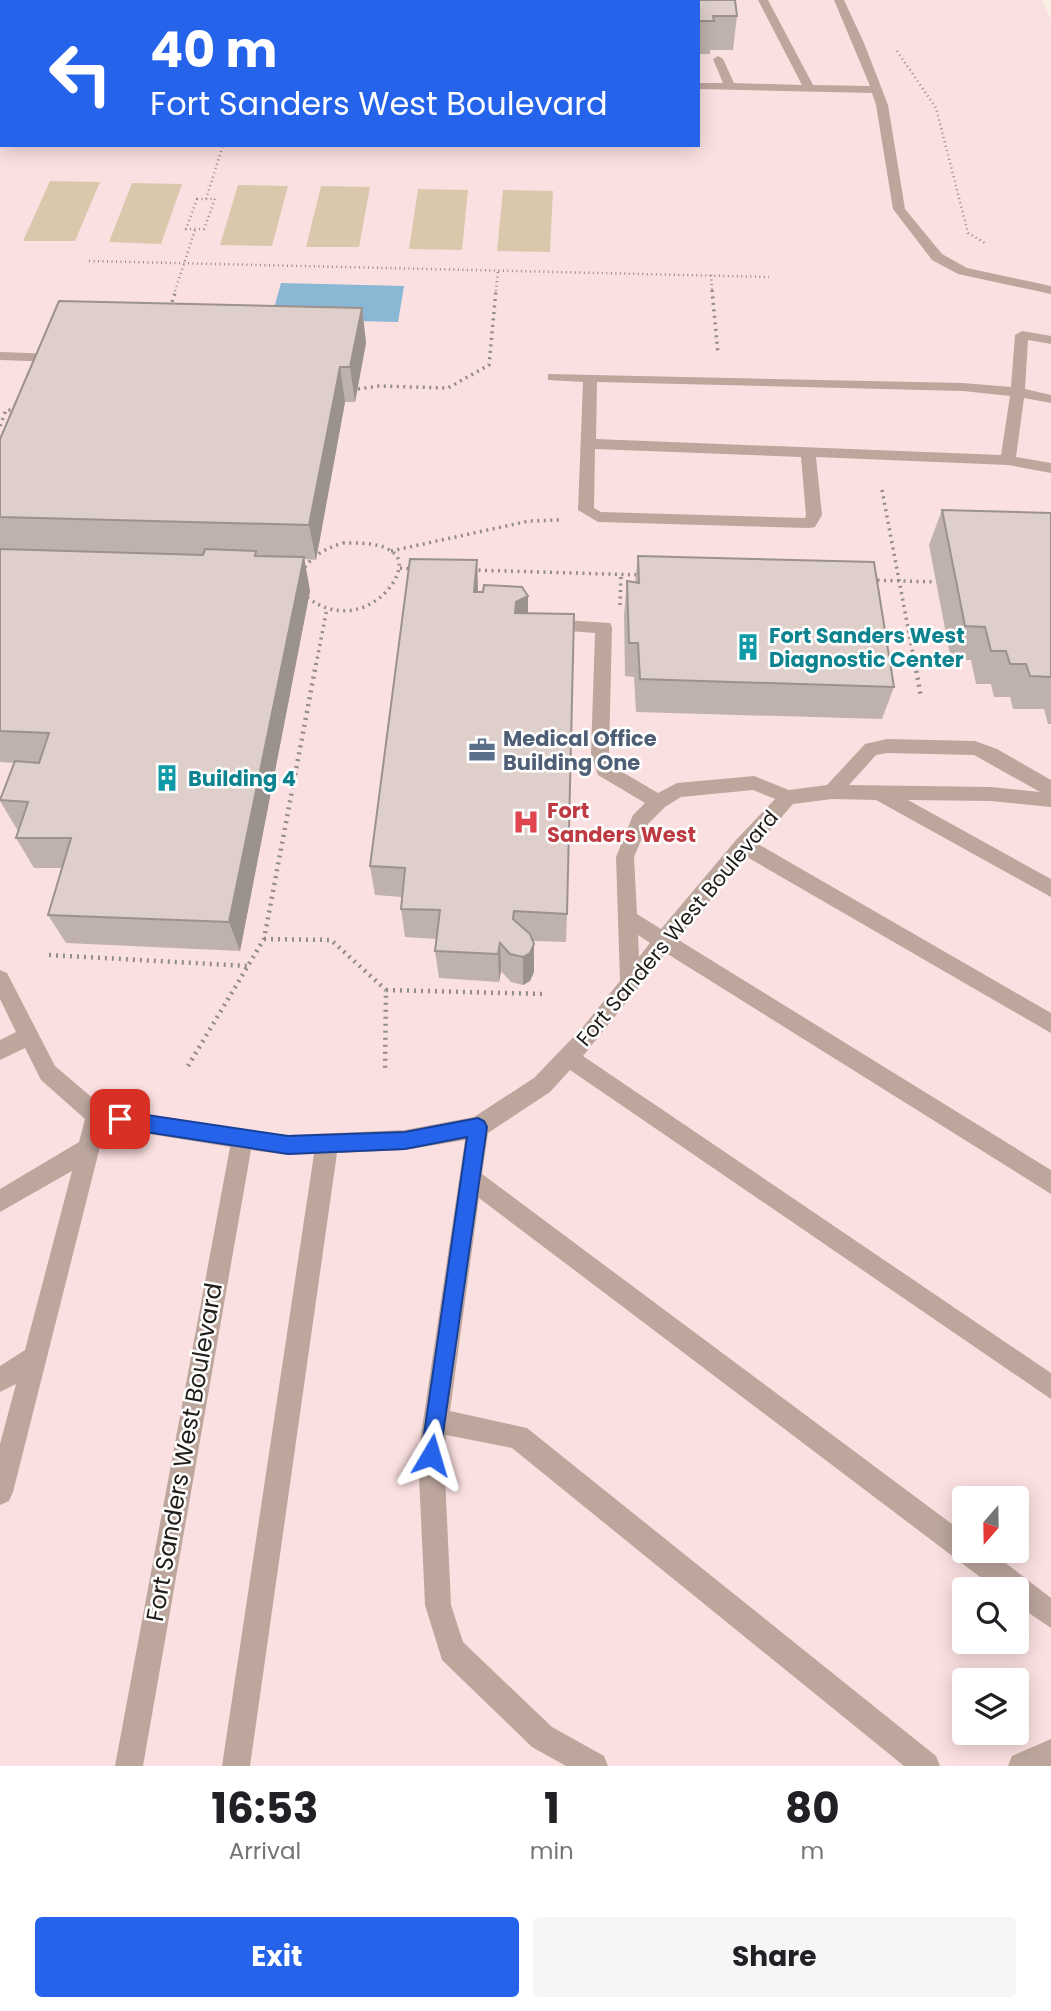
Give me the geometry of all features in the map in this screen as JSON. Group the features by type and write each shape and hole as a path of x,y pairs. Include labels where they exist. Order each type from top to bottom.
{"lane":[{"path":"763,0 809,88"},
{"path":"839,0 859,43 882,105 899,209 937,257 963,271 1051,290"},
{"path":"718,59 730,87"},
{"path":"700,86 876,89"},
{"path":"1008,460 1018,392 1022,335 1051,340"},
{"path":"0,356 55,358"},
{"path":"553,377 963,387 1018,392 1051,399"},
{"path":"590,379 586,510 598,517 809,523 814,515 808,452"},
{"path":"590,444 1008,460 1051,468"},
{"path":"536,625 604,627 600,753 604,770 658,802"},
{"path":"832,792 871,749 887,747 975,748 991,754 1051,789"},
{"path":"629,984 625,857 640,820 658,802 677,790 754,783 788,797"},
{"name":"Fort Sanders West Boulevard","path":"97,1115 288,1145 405,1140 478,1127 542,1085 743,845 788,797 832,792 992,794 1051,800"},
{"path":"878,793 1051,889"},
{"path":"743,845 1051,1024"},
{"path":"627,918 1051,1183"},
{"path":"0,979 48,1073 97,1115 0,1492"},
{"path":"0,1050 30,1035"},
{"path":"568,1057 1051,1387"},
{"path":"478,1127 431,1455 438,1605 452,1650 542,1737 594,1766"},
{"name":"Fort Sanders West Boulevard","path":"129,1766 242,1139"},
{"path":"236,1766 327,1144"},
{"path":"0,1201 88,1149"},
{"path":"470,1178 952,1540"},
{"path":"0,1380 35,1357"},
{"path":"436,1421 519,1437 926,1766"},
{"path":"982,1563 1051,1615"},
{"path":"1022,1766 1051,1753"}],"path":[{"path":"892,41 936,108 968,233 987,244"},
{"path":"206,199 222,147"},
{"path":"197,199 215,199 204,229 195,230 186,229 197,199"},
{"path":"167,316 195,230"},
{"path":"89,261 769,276"},
{"path":"358,389 379,386 448,388 489,365 498,271"},
{"path":"711,275 720,382"},
{"path":"0,426 6,410 29,411"},
{"path":"882,490 920,697"},
{"path":"391,551 399,559 400,568 389,589 373,605 356,611 340,612 301,594 296,587 300,574 320,551 336,544 362,543 391,551 529,522 559,520 586,510"},
{"path":"400,568 424,569"},
{"path":"463,570 644,575"},
{"path":"287,574 300,574"},
{"path":"860,580 936,582"},
{"path":"188,1066 264,939 327,608"},
{"path":"264,939 331,940 386,990 544,995"},
{"path":"49,955 248,966"},
{"path":"385,1070 386,990"}],"shaded area":[{"name":"Fort Sanders West","path":"700,0 1042,0 1051,20 1051,1766 0,1766 0,147 700,147"},
{"path":"50,181 100,182 75,241 23,241"},
{"path":"132,183 182,184 161,244 109,242"},
{"path":"238,185 288,186 272,246 220,245"},
{"path":"321,186 370,187 359,247 306,247"},
{"path":"418,189 468,190 462,250 409,249"},
{"path":"503,190 553,191 550,252 497,251"}],"water":[{"path":"281,283 404,286 398,322 271,319"}],"building":[{"path":"700,0 735,0 737,16 713,16 714,21 700,21"},
{"path":"59,301 362,308 350,367 340,367 309,525 0,517 0,439"},
{"path":"942,510 1051,513 1051,677 1030,676 1026,664 1010,664 1006,651 991,651 985,627 965,626"},
{"name":"Building 4","path":"0,549 203,555 205,549 256,551 255,556 304,557 229,922 48,915 71,838 16,838 28,802 0,800 15,761 39,763 49,733 0,731"},
{"name":"Fort Sanders West Diagnostic Center","path":"638,556 874,562 894,687 640,679 638,643 629,643 627,581 639,583"},
{"name":"Medical Office Building One","path":"410,559 477,560 474,592 483,592 484,585 522,587 528,596 516,602 515,613 574,614 567,914 514,911 513,919 530,934 534,944 530,953 523,957 510,954 500,943 498,954 435,951 440,910 401,909 405,868 370,866"}],"place":[{"name":"Fort Sanders West Diagnostic Center","path":"748,647"},
{"name":"Medical Office Building One","path":"482,750"},
{"name":"Building 4","path":"167,778"},
{"name":"Fort Sanders West","path":"526,822"}],"route":[{"path":"120,1119 150,1126 288,1145 405,1140 478,1127 431,1455"}]}
